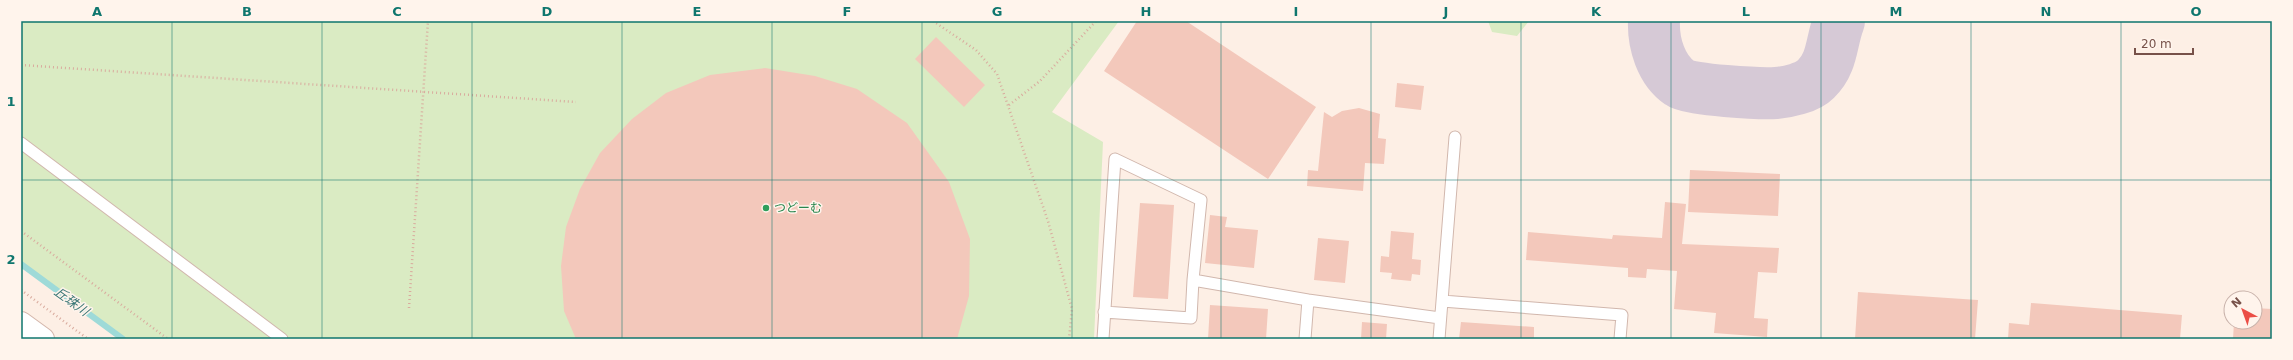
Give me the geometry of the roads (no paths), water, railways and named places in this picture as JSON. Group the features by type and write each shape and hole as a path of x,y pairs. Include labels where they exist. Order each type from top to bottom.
{"street":[{"path":"21,323 44,339"}],"lane":[{"path":"1439,339 1455,137"},
{"path":"21,143 282,339"},
{"path":"1104,312 1191,318 1193,280 1201,200 1115,158 1104,312 1104,339"},
{"path":"1193,280 1308,300 1440,318"},
{"path":"1305,339 1308,300"},
{"path":"1442,301 1622,315 1620,339"}],"waterway":[{"name":"丘珠川","path":"21,264 123,339"}],"place":[{"name":"つどーむ","path":"766,208"}]}
